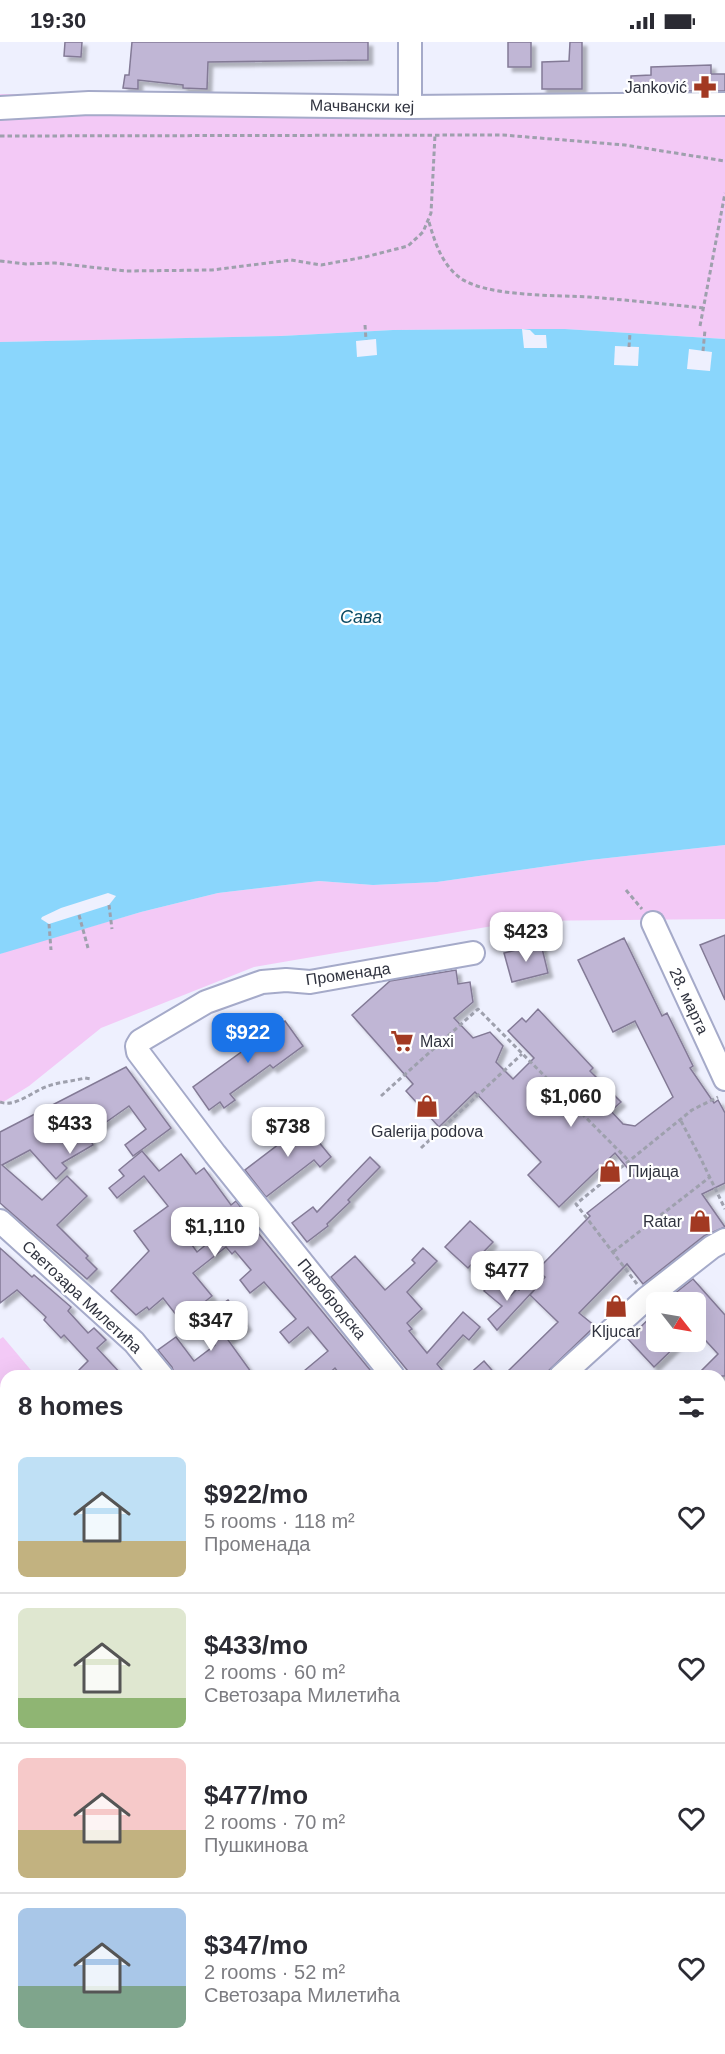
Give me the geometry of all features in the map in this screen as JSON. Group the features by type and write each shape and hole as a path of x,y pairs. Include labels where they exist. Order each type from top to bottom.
{"street":[{"path":"410,42 410,107"},
{"name":"Мачвански кеј","path":"0,108 89,103 410,107 725,104"},
{"name":"28. марта","path":"653,923 725,1079"},
{"name":"Променада","path":"138,1052 137,1046 140,1041 206,1002 262,982 286,980 310,982 473,953"},
{"name":"Паробродска","path":"138,1052 215,1154 388,1370"},
{"name":"Светозара Милетића","path":"0,1221 134,1342 157,1370"},
{"path":"655,1292 712,1247 725,1240"},
{"path":"568,1370 646,1299"}],"path":[{"path":"0,261 26,264 56,263 126,271 212,270 291,260 321,265 408,246 423,232 429,220 435,135"},
{"path":"0,136 503,135 625,145 725,161"},
{"path":"700,326 725,193"},
{"path":"429,220 435,242 444,261 460,278 479,287 545,295 703,308"},
{"path":"365,325 366,340"},
{"path":"703,351 705,330"},
{"path":"629,347 630,333"},
{"path":"626,890 653,923"},
{"path":"109,905 112,929"},
{"path":"79,915 88,948"},
{"path":"49,924 51,950"},
{"path":"381,1096 477,1009 629,1161"},
{"path":"421,1148 522,1054"},
{"path":"0,1102 5,1104 14,1102 46,1086 85,1078 91,1079"},
{"path":"646,1297 576,1204 692,1110 725,1094"},
{"path":"681,1121 725,1209"},
{"path":"613,1252 710,1177"}],"shaded area":[{"path":"0,94 725,98 725,339 565,329 522,329 393,330 281,336 0,342"},
{"path":"725,845 725,919 521,921 254,967 101,1028 29,1086 0,1104 0,954 10,950 141,912 218,893 319,881 373,885 437,882 590,860"},
{"path":"3,1337 31,1370 0,1370 0,1339"}],"water":[{"name":"Сава","path":"565,329 725,339 725,845 590,860 437,882 373,885 319,881 218,893 141,912 0,954 0,342 281,336 393,330"}],"pier":[{"path":"522,329 530,330 535,335 546,335 547,348 524,348"},
{"path":"376,339 377,355 357,357 356,341"},
{"path":"615,346 639,347 638,366 614,365"},
{"path":"689,349 712,352 710,371 687,369"},
{"path":"108,893 116,896 109,905 49,924 41,919 61,908"}],"building":[{"path":"65,42 82,42 81,57 64,56"},
{"path":"132,42 368,42 368,60 208,62 207,89 183,88 183,85 138,80 138,89 123,88 125,75 129,75"},
{"path":"508,42 531,42 531,67 508,67"},
{"path":"570,42 582,42 582,89 542,89 542,62 569,61"},
{"path":"711,65 711,74 725,74 725,91 631,91 631,76 651,75 651,67"},
{"path":"725,935 725,1000 700,945"},
{"path":"624,938 662,1016 667,1013 693,1066 690,1068 714,1103 718,1100 725,1113 725,1183 702,1194 725,1227 704,1236 643,1284 627,1264 579,1313 595,1326 549,1370 509,1370 558,1322 530,1295 545,1277 537,1270 590,1216 587,1213 634,1176 615,1153 559,1207 528,1175 541,1162 475,1092 439,1127 406,1091 413,1084 352,1015 390,981 456,970 458,984 470,982 473,1002 454,1018 473,1038 490,1032 503,1046 496,1062 513,1079 534,1058 508,1031 522,1018 526,1022 538,1009 593,1068 590,1071 621,1102 611,1111 623,1124 635,1126 673,1097 635,1021 613,1032 578,960"},
{"path":"541,944 548,973 512,982 504,953"},
{"path":"285,1021 303,1046 273,1068 270,1065 230,1094 235,1100 224,1108 220,1102 209,1110 193,1087 255,1042 249,1032 262,1023 269,1033"},
{"path":"126,1067 171,1128 133,1156 125,1145 146,1129 129,1106 88,1135 93,1145 62,1163 67,1168 56,1179 30,1150 2,1165 42,1200 67,1176 87,1196 57,1225 88,1256 86,1258 97,1269 87,1279 0,1203 0,1132"},
{"path":"295,1113 331,1157 320,1167 314,1160 266,1197 245,1170 292,1134 283,1122"},
{"path":"142,1151 159,1171 181,1154 196,1174 204,1168 231,1205 236,1201 253,1223 253,1227 370,1370 336,1370 335,1368 333,1370 305,1370 328,1351 308,1327 289,1343 280,1332 296,1319 264,1282 250,1293 240,1280 251,1270 235,1251 232,1254 226,1247 193,1273 212,1296 181,1321 163,1298 149,1310 147,1307 136,1315 111,1291 149,1251 134,1231 168,1206 144,1176 117,1198 109,1188 124,1176 119,1170","holes":["207,1210 224,1230 197,1252 181,1230"]},
{"path":"370,1157 380,1167 348,1200 350,1202 327,1224 328,1226 307,1242 292,1223 313,1207 317,1212"},
{"path":"470,1221 493,1242 468,1268 445,1247"},
{"path":"0,1248 32,1277 34,1275 71,1307 68,1311 88,1333 94,1328 106,1340 97,1348 117,1370 79,1370 88,1361 64,1335 61,1338 44,1320 46,1317 17,1290 0,1303"},
{"path":"423,1248 437,1261 407,1292 422,1309 407,1323 412,1329 409,1331 427,1353 463,1312 480,1327 469,1340 463,1335 437,1364 442,1370 407,1370 331,1277 355,1256 385,1290 415,1263 412,1260"},
{"path":"693,1279 705,1292 677,1292"},
{"path":"493,1280 511,1295 527,1282 535,1289 497,1330 488,1319 502,1306 484,1291"},
{"path":"706,1294 725,1315 725,1370 702,1370 718,1354 706,1341"},
{"path":"228,1300 247,1326 228,1340 250,1370 173,1370 158,1350 176,1337 194,1361 215,1345 209,1337 229,1323 218,1307"},
{"path":"646,1322 646,1352 670,1352 654,1367 628,1339"},
{"path":"484,1361 492,1370 474,1370"}],"place":[{"name":"Janković","path":"705,87"},
{"name":"Maxi","path":"402,1041"},
{"name":"Galerija podova","path":"427,1106"},
{"name":"Пијаца","path":"610,1171"},
{"name":"Ratar","path":"700,1221"},
{"name":"Kljucar","path":"616,1306"}]}
